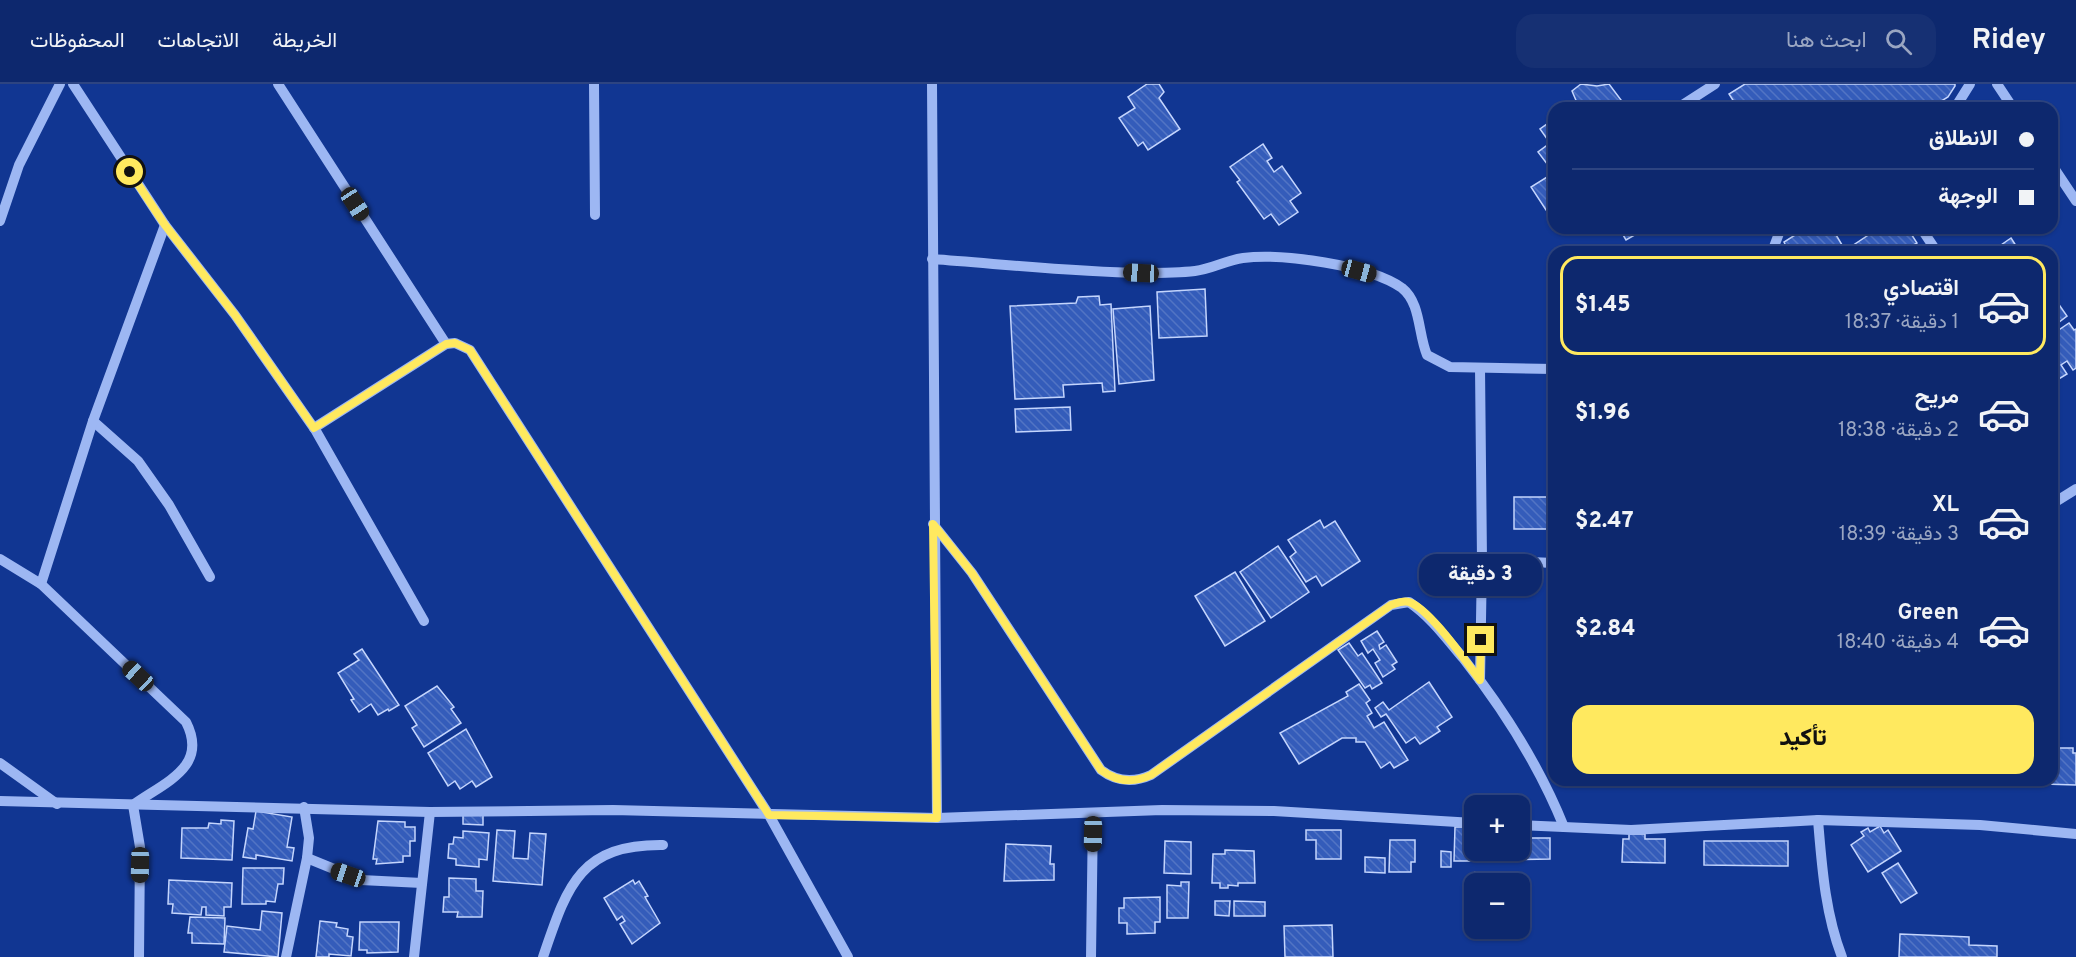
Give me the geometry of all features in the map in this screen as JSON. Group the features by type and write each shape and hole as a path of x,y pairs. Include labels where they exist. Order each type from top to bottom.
{"street":[{"path":"0,221 19,165 60,84"},
{"path":"73,84 165,225 235,315 314,428 424,621"},
{"path":"278,84 446,344"},
{"path":"594,84 595,215"},
{"path":"932,84 933,524 937,818"},
{"path":"1687,102 1715,84"},
{"path":"1959,102 1971,84"},
{"path":"1997,84 2009,102"},
{"path":"2058,174 2076,201"},
{"path":"41,584 93,421 165,225"},
{"path":"932,259 1141,273 1196,271 1241,258 1264,256 1337,265 1376,276 1408,294 1418,315 1427,355 1436,362 1450,367 1480,369 1548,369"},
{"path":"314,428 446,344 455,343 470,350 769,815 848,957"},
{"path":"1480,369 1482,560 1480,680"},
{"path":"93,421 138,461 169,505 210,577"},
{"path":"2058,500 2076,489"},
{"path":"933,524 972,573 1101,770 1115,779 1139,780 1151,775 1391,605 1409,602 1429,617 1480,680 1524,745 1549,790 1564,827"},
{"path":"0,559 41,584 186,722 192,734 193,755 188,765 134,805"},
{"path":"1482,560 1548,563"},
{"path":"0,763 57,804"},
{"path":"0,801 430,812 613,810 937,818 1162,810 1274,811 1464,822"},
{"path":"134,805 140,847 139,957"},
{"path":"286,957 307,858 309,838 303,807"},
{"path":"414,957 430,812"},
{"path":"1091,957 1093,813"},
{"path":"1818,820 1825,895 1831,926 1842,957"},
{"path":"1530,825 1631,830 1818,820 1980,825 2076,834"},
{"path":"543,957 574,880 588,864 613,850 644,845 663,845"},
{"path":"307,858 362,879 422,883"}],"building":[{"path":"1147,84 1159,84 1164,92 1159,98 1180,129 1148,150 1143,142 1138,146 1119,118 1135,108 1128,97"},
{"path":"1581,84 1597,86 1609,84 1622,102 1577,102 1572,91"},
{"path":"1745,84 1955,84 1948,97 1940,102 1734,102 1729,94"},
{"path":"1548,123 1548,140 1540,129"},
{"path":"1263,144 1272,158 1267,161 1274,172 1282,166 1301,193 1290,201 1298,212 1279,225 1271,214 1264,219 1237,182 1240,180 1230,167"},
{"path":"1548,144 1548,165 1538,152"},
{"path":"1548,178 1548,208 1546,210 1531,187"},
{"path":"1622,234 1636,234 1626,240"},
{"path":"1797,234 1836,234 1843,246 1786,246 1784,242"},
{"path":"1870,234 1911,234 1917,243 1912,246 1852,246"},
{"path":"2011,238 2016,246 2000,246"},
{"path":"1205,289 1207,336 1159,338 1157,292"},
{"path":"1099,296 1100,305 1111,304 1115,391 1103,392 1102,383 1063,385 1064,397 1015,399 1010,306 1076,303 1078,297"},
{"path":"2058,303 2067,316 2058,323"},
{"path":"1150,306 1154,380 1119,384 1113,309"},
{"path":"2069,323 2074,330 2076,329 2076,368 2073,370 2067,361 2061,365 2067,374 2058,379 2058,331"},
{"path":"1070,407 1071,430 1016,432 1015,409"},
{"path":"1514,497 1548,497 1548,529 1514,529"},
{"path":"1320,520 1324,528 1335,521 1360,561 1322,586 1316,576 1306,582 1290,557 1296,552 1288,540"},
{"path":"1278,546 1309,592 1271,618 1240,572"},
{"path":"1235,572 1265,621 1225,646 1195,596"},
{"path":"1377,631 1384,642 1379,645 1380,649 1386,645 1397,662 1392,665 1395,669 1383,677 1375,663 1380,660 1373,649 1368,653 1361,641"},
{"path":"1349,643 1358,656 1362,653 1382,683 1372,689 1370,685 1365,688 1338,650"},
{"path":"362,649 399,705 378,715 371,704 359,712 338,673 359,660 354,654"},
{"path":"1429,682 1452,717 1437,727 1440,731 1420,744 1415,737 1406,743 1386,714 1381,717 1375,708 1383,702 1389,710"},
{"path":"1359,684 1370,700 1366,703 1372,713 1367,716 1374,728 1384,722 1408,760 1394,768 1390,762 1381,768 1365,742 1356,742 1356,738 1342,738 1299,764 1280,733 1348,696 1346,692"},
{"path":"437,686 454,707 451,709 461,723 424,747 412,728 417,725 405,706"},
{"path":"466,729 492,777 476,787 472,781 460,789 455,781 448,786 428,753"},
{"path":"2058,748 2073,748 2073,753 2076,753 2076,785 2058,784"},
{"path":"256,811 292,817 287,847 294,848 292,861 256,855 256,859 243,857 248,828 253,829"},
{"path":"463,814 483,815 483,825 463,824"},
{"path":"221,820 234,821 232,860 181,858 182,828 208,828 209,823 221,824"},
{"path":"378,821 405,822 405,827 415,827 415,841 410,841 410,856 403,856 403,862 376,864 377,859 373,859"},
{"path":"1880,826 1884,833 1888,830 1901,851 1868,872 1851,845 1864,836 1861,832 1868,828 1870,832"},
{"path":"1455,827 1464,827 1464,861 1454,861"},
{"path":"497,830 515,831 513,858 528,859 530,833 546,834 542,885 493,881"},
{"path":"1306,830 1341,830 1341,859 1316,859 1316,840 1306,840"},
{"path":"463,831 489,833 487,860 479,859 479,867 456,865 456,859 448,858 449,844 453,844 454,837 463,838"},
{"path":"1629,834 1645,834 1645,839 1665,839 1665,863 1622,862 1623,839 1629,839"},
{"path":"1530,838 1550,838 1550,859 1530,859"},
{"path":"1390,840 1415,840 1415,862 1411,862 1411,872 1389,872"},
{"path":"1165,841 1191,842 1191,874 1164,873"},
{"path":"1704,841 1788,841 1788,866 1704,865"},
{"path":"1006,844 1051,846 1050,864 1054,864 1054,880 1004,881"},
{"path":"1225,850 1254,851 1255,883 1238,883 1238,886 1228,885 1228,888 1220,888 1220,883 1212,883 1213,854 1225,854"},
{"path":"1441,851 1451,852 1451,867 1441,867"},
{"path":"1365,857 1385,858 1385,873 1365,872"},
{"path":"1898,863 1917,893 1901,903 1882,873"},
{"path":"243,868 284,868 283,884 278,884 275,902 242,904"},
{"path":"1475,872 1507,872 1507,873"},
{"path":"449,878 476,879 476,891 483,891 482,917 457,917 458,912 443,912 444,897 449,897"},
{"path":"169,880 232,883 231,907 224,907 224,916 206,915 206,907 202,907 201,915 172,913 173,904 168,904"},
{"path":"633,880 635,884 639,881 660,923 632,944 620,924 625,921 622,916 617,920 604,898"},
{"path":"1181,882 1189,882 1188,918 1167,918 1167,885 1181,886"},
{"path":"1160,897 1160,922 1155,922 1155,933 1127,934 1127,923 1119,923 1119,908 1124,908 1124,898"},
{"path":"1215,901 1230,901 1229,916 1215,915"},
{"path":"1234,901 1265,902 1265,916 1234,916"},
{"path":"262,911 282,913 278,957 224,952 227,926 260,930"},
{"path":"190,917 225,918 224,944 192,943 192,933 188,933"},
{"path":"320,921 337,923 336,927 348,929 347,936 353,937 351,956 329,954 329,957 316,957"},
{"path":"360,922 399,922 398,952 367,953 367,950 359,950"},
{"path":"1332,925 1333,957 1285,957 1284,926"},
{"path":"1900,934 1969,937 1969,945 1997,946 1997,957 1899,957"}],"route":[{"path":"130,172 165,225 235,315 314,428 446,344 455,343 470,350 769,815 937,818 933,524 972,573 1014,642 1101,770 1115,779 1139,780 1151,775 1391,605 1409,602 1429,617 1480,680 1481,640"}]}
